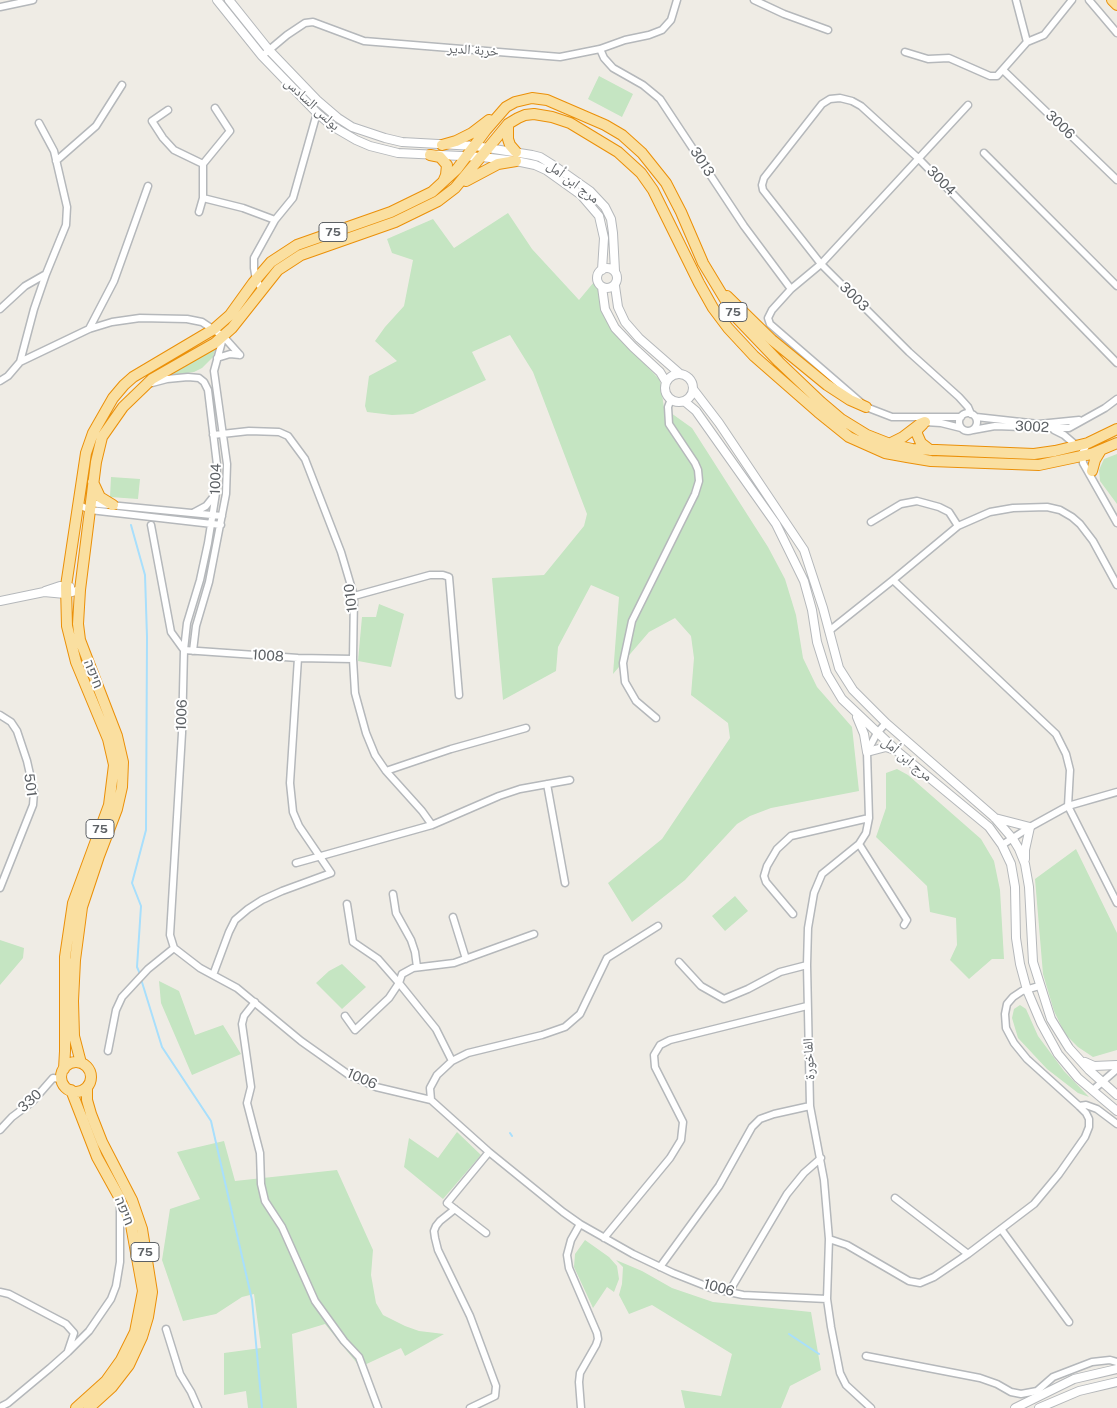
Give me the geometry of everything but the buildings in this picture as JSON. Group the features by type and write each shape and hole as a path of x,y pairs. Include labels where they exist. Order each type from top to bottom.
{"highway":[{"path":"1112,0 1117,5"},
{"name":"75","path":"204,336 230,315 271,262 297,245 391,212 437,189 467,156 498,114 515,102 532,98 547,100 605,125 622,135 642,153 666,183 713,282 735,316 820,402 852,426 890,444 912,449 1034,454 1084,450 1116,444"},
{"path":"442,145 472,132 498,114"},
{"name":"75","path":"223,336 238,321 278,270 301,255 363,234 425,208 447,194 466,177 508,124 525,115 534,114 561,120 590,134 618,152 641,173 653,190 713,308 728,328 754,356 849,438 885,453 932,460 1039,465 1084,450 1117,429"},
{"path":"447,194 484,170 516,156 508,139 508,124"},
{"path":"430,154 440,157 447,165 443,183 437,189"},
{"path":"713,282 772,340 827,385 850,400 866,407"},
{"name":"חיפה","path":"63,1074 66,957 72,903 109,805 114,765 108,739 70,643 67,626 66,590 86,453 93,433 113,398 133,377 204,336"},
{"name":"חיפה","path":"81,1063 74,1036 73,1001 75,960 82,908 117,809 122,787 123,762 118,736 80,640 78,624 80,590 96,462 102,438 123,407 134,395 152,379 223,336"},
{"path":"865,446 890,444 925,422"},
{"path":"925,422 917,430 917,434 921,443 930,450"},
{"path":"1084,450 1095,460 1092,471"},
{"path":"93,482 100,497 113,505"},
{"path":"81,1063 71,1063 63,1074 63,1084 71,1090 79,1091 86,1087"},
{"name":"75","path":"81,1063 89,1069 90,1073 91,1078 86,1087"},
{"name":"חיפה","path":"86,1087 90,1114 102,1142 132,1200 142,1229 152,1292 148,1317 129,1365 112,1387 89,1408"},
{"name":"חיפה","path":"71,1090 97,1157 118,1195 131,1225 143,1291 135,1332 121,1360 106,1381 76,1408"}],"street":[{"path":"0,7 33,0"},
{"name":"بولس السادس","path":"217,0 262,56 317,113 344,134 370,146 398,153 467,156"},
{"name":"بولس السادس","path":"229,0 269,50 317,100 352,127 402,142 475,146"},
{"name":"خربة الدير","path":"262,56 305,23 313,22 364,41 560,57 600,49 662,30 671,20 677,0"},
{"path":"754,0 784,14 828,30"},
{"path":"1016,0 1027,42"},
{"path":"905,52 928,58 949,58 990,76 997,76 1027,42 1044,35 1072,0"},
{"path":"1089,0 1117,33"},
{"name":"3013","path":"600,49 604,58 613,68 643,85 660,99 744,226 791,289"},
{"name":"3006","path":"1003,70 1117,180"},
{"path":"56,161 96,126 122,85"},
{"name":"3004","path":"762,185 764,178 822,104 830,99 840,98 852,101 861,106 918,158 1117,363"},
{"path":"925,422 961,428 965,431 974,430 977,425 973,415 892,417 866,407 770,324 768,318 772,310 791,289 821,264 968,105"},
{"path":"199,212 203,198 203,164 230,131 215,108"},
{"path":"168,110 152,122 174,150 203,164"},
{"path":"262,289 256,280 254,258 275,220 293,198 317,113"},
{"path":"20,362 34,309 66,225 67,206 54,151 40,123"},
{"name":"مرج ابن أمل","path":"475,146 489,147 516,156 546,170 592,206 599,216 604,238 602,270"},
{"path":"984,152 1117,286"},
{"name":"مرج ابن أمل","path":"467,156 540,158 556,166 590,191 605,206 611,219 615,271"},
{"name":"3003","path":"762,185 763,190 821,264 909,352 959,397 973,415"},
{"path":"89,329 114,281 148,186"},
{"path":"203,198 243,208 275,220"},
{"path":"666,382 660,372 615,328 605,309 602,287 599,285 597,278 602,270 609,268 615,271 618,277 615,286 618,307 625,322 639,338 679,373 690,378 694,389 691,396 679,402 671,399 665,390 666,382 670,377 679,373"},
{"path":"0,309 25,286 46,274"},
{"path":"602,287 615,286"},
{"path":"0,380 8,376 20,362 89,329 112,322 140,318 196,320 214,329 240,355 230,354 217,358"},
{"path":"196,320 202,328 204,336"},
{"name":"1004","path":"193,651 196,626 209,582 221,525 227,479 223,433 214,381 214,371 223,336"},
{"name":"1004","path":"134,395 154,382 167,379 199,378 207,386 218,465 216,493 200,580 187,623 184,650"},
{"name":"مرج ابن أمل","path":"694,389 725,431 804,550 839,668 853,690 886,723 994,818 1013,838 1025,864 1029,887 1033,962 1039,986 1051,1019 1069,1048 1117,1095"},
{"path":"959,397 962,416 959,422 961,428"},
{"path":"656,718 636,701 625,682 623,662 632,621 695,494 699,481 695,463 669,424 668,407 671,399"},
{"name":"3002","path":"974,430 995,426 1069,428 1117,399"},
{"name":"مرج ابن أمل","path":"684,401 696,411 776,524 804,581 827,674 842,699 877,733 989,827 1002,845 1011,864 1016,938 1020,964 1027,990 1041,1023 1058,1054 1078,1078 1117,1111"},
{"name":"3002","path":"973,415 1039,424 1088,418"},
{"path":"1051,428 1084,450 1096,483"},
{"name":"1010","path":"214,435 223,433 279,432 288,436 305,459 341,552 354,596 353,659 355,693 366,733 375,754 386,771 432,824"},
{"path":"1084,450 1085,467 1096,483 1117,523"},
{"path":"193,513 206,506 216,493"},
{"path":"870,522 901,504 917,501 949,512 958,526"},
{"path":"78,504 221,525"},
{"path":"90,506 113,505 222,516"},
{"path":"829,631 958,526 990,512 1013,508 1047,507 1060,510 1072,517 1093,541 1117,585"},
{"path":"194,522 209,536"},
{"path":"151,525 172,632 184,650"},
{"path":"354,596 430,575 449,577 459,695"},
{"path":"894,580 1056,734 1066,754 1070,770 1068,806 1117,903"},
{"path":"0,601 44,592 80,590"},
{"name":"1008","path":"184,650 298,658 353,659"},
{"name":"1006","path":"184,650 182,733 170,935 174,948 200,968 237,988 301,1041 349,1075 376,1087 431,1100 489,1152 580,1224 604,1238 660,1267 711,1288 743,1295 827,1299"},
{"path":"213,976 235,920 262,900 331,873 299,826 293,812 290,783 298,658"},
{"path":"856,713 864,734 867,752 886,747 897,750"},
{"name":"501","path":"0,715 11,722 17,731 34,792 33,805 0,888"},
{"name":"الفاخورة","path":"871,1408 846,1385 840,1372 831,1327 827,1299 829,1240 824,1180 810,1106 807,965 808,928 814,893 822,874 859,844 866,833 869,818 867,752 877,733 886,723"},
{"path":"386,771 451,749 526,728"},
{"path":"296,863 432,824 520,789 570,780"},
{"path":"547,784 566,882"},
{"path":"1002,845 1068,806 1117,792"},
{"path":"793,914 766,882 764,876 767,866 777,849 791,836 869,818"},
{"path":"994,818 1030,827"},
{"path":"1025,864 1025,850 1030,827"},
{"path":"859,844 907,920 904,925"},
{"path":"393,894 396,913 411,940 417,967"},
{"path":"347,904 353,942 378,959 400,983 436,1029 452,1061"},
{"path":"453,917 466,959"},
{"path":"431,1100 430,1088 437,1075 452,1061 468,1053 542,1035 565,1026 580,1014 607,958 658,926"},
{"path":"345,1016 356,1030 389,998 400,983 402,974 413,968 454,963 534,934"},
{"path":"108,1051 116,1010 122,997 148,969 174,948"},
{"path":"679,962 701,986 724,999 780,972 807,965"},
{"path":"829,1240 847,1245 909,1281 920,1283 934,1277 1001,1230 1034,1204 1060,1174 1085,1137 1089,1128 1089,1119 1079,1106 1027,1059 1014,1043 1006,1028 1005,1014 1007,1004 1022,991 1039,986"},
{"path":"254,1002 244,1016 242,1024 251,1087 247,1103 260,1154 261,1184 265,1201 282,1227 315,1301 358,1357 378,1408"},
{"path":"604,1238 670,1158 682,1140 682,1122 655,1067 654,1055 660,1045 670,1040 807,1006"},
{"path":"1081,1061 1094,1066 1117,1067"},
{"path":"1092,1090 1117,1067"},
{"name":"330","path":"0,1130 12,1117 32,1102 53,1078 63,1074"},
{"path":"1079,1106 1086,1105 1097,1110 1117,1124"},
{"path":"660,1267 719,1186 756,1123 760,1119 774,1114 810,1106"},
{"path":"486,1233 447,1203 489,1152"},
{"path":"729,1292 787,1194 804,1173 821,1158"},
{"path":"0,1408 68,1352 89,1331 112,1299 120,1262 118,1195"},
{"path":"895,1198 968,1254"},
{"path":"455,1209 436,1226 434,1231 435,1238 438,1250 470,1316 496,1386 495,1396 470,1408"},
{"path":"120,1232 127,1222 131,1225"},
{"path":"580,1224 567,1255 569,1268 598,1339 580,1373 581,1408"},
{"path":"1001,1230 1068,1322"},
{"path":"0,1292 9,1294 66,1324 74,1333 68,1352"},
{"path":"166,1329 180,1374 198,1408"},
{"path":"866,1356 980,1378 998,1384 1010,1392 1021,1394 1037,1391 1053,1377 1092,1362 1117,1362"},
{"path":"1015,1408 1074,1379 1117,1369"},
{"path":"1039,1408 1079,1391 1117,1382"}],"green space":[{"path":"599,76 633,94 622,117 588,99"},
{"path":"508,213 532,249 579,300 594,282 602,289 605,313 634,353 660,380 664,408 692,428 768,547 785,579 796,615 803,658 817,687 852,727 859,791 771,808 750,816 737,824 685,880 632,922 608,883 662,839 730,738 728,723 691,695 694,658 691,636 675,618 649,632 613,674 619,597 591,585 558,647 556,671 503,700 492,578 544,575 584,526 587,514 533,372 510,335 472,352 486,380 413,414 392,415 367,412 365,406 369,376 397,361 375,341 404,306 413,260 392,253 387,239 433,219 454,248"},
{"path":"216,347 213,357 202,368 194,372 171,375"},
{"path":"1117,454 1117,504 1100,481 1099,470 1104,459"},
{"path":"111,477 140,479 138,499 110,497"},
{"path":"379,604 404,614 391,667 358,661 362,617 376,617"},
{"path":"897,769 908,775 981,839 994,861 1000,890 1004,959 992,959 969,979 950,960 957,945 956,918 930,912 927,886 876,837 886,808 886,773"},
{"path":"1076,849 1117,933 1117,1050 1093,1057 1078,1047 1065,1034 1054,1011 1043,974 1035,879"},
{"path":"735,896 748,911 725,931 712,916"},
{"path":"0,940 24,948 23,958 0,985"},
{"path":"342,964 366,987 342,1009 316,983 329,971"},
{"path":"159,981 179,991 195,1035 223,1025 241,1054 192,1075 161,1003"},
{"path":"1020,1005 1026,1009 1038,1036 1064,1071 1089,1097 1078,1093 1047,1069 1018,1038 1012,1018 1014,1009"},
{"path":"457,1132 481,1155 443,1199 404,1167 409,1138 438,1158"},
{"path":"224,1141 235,1181 337,1170 373,1250 371,1275 376,1303 383,1315 419,1331 444,1334 405,1356 401,1348 360,1367 325,1324 292,1334 297,1408 248,1408 246,1391 224,1395 224,1353 261,1348 254,1294 242,1297 216,1314 183,1321 162,1260 170,1209 200,1199 177,1152"},
{"path":"585,1240 609,1257 617,1266 619,1279 614,1292 607,1287 593,1308 574,1267 575,1254"},
{"path":"616,1260 642,1271 672,1288 713,1302 811,1312 821,1370 790,1386 781,1408 685,1408 681,1390 721,1396 732,1354 652,1305 629,1314 619,1295 623,1267"}],"waterway":[{"path":"131,525 145,575 147,637 146,830 132,883 141,906 137,967 140,974"},
{"path":"141,979 162,1047 211,1121 252,1300 262,1408"},
{"path":"789,1334 819,1354"}]}
